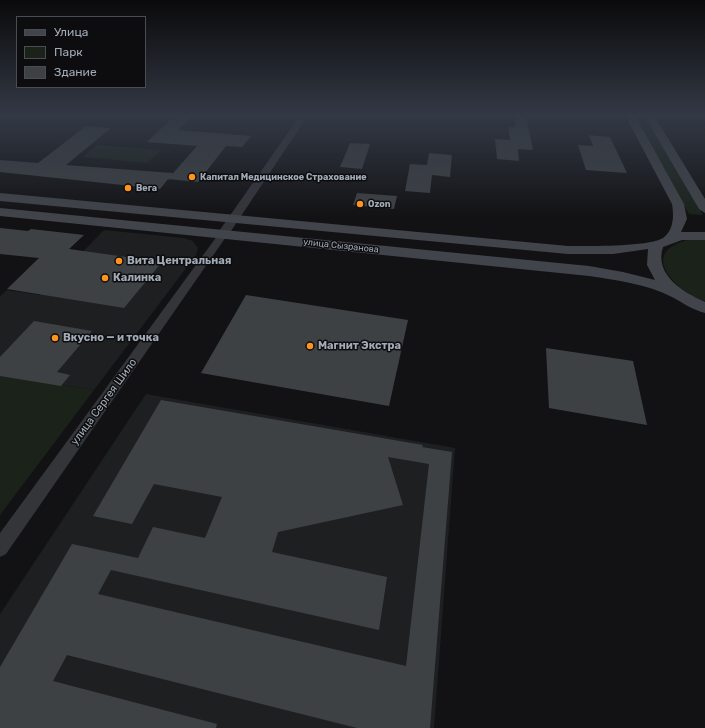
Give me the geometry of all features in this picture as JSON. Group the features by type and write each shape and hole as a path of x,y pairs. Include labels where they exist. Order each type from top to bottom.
{"main road":[{"path":"649,151 678,204 681,215 680,226 663,242 654,256 656,269 665,282 679,294 702,308"},
{"path":"670,151 705,209"},
{"name":"улица Сызранова","path":"0,197 232,220 568,250 613,250 663,242 681,236 705,236"},
{"name":"улица Сызранова","path":"0,212 589,271 636,280 662,287 679,294"}],"street":[{"name":"улица Сергея Шило","path":"0,548 223,234 280,151"}],"shaded area":[{"path":"104,230 184,238 193,241 198,248 196,255 94,390 0,375 0,296 7,290 40,295"},
{"path":"146,394 455,448 434,728 0,728 0,614"}],"green space":[{"path":"91,151 160,151 147,163 83,157"},
{"path":"655,151 666,151 703,215 689,214"},
{"path":"687,240 705,240 705,302 683,290 667,272 663,263 665,254 672,246"},
{"path":"0,375 94,390 0,515"}],"building":[{"path":"54,151 83,151 66,165 173,173 160,189 0,172 0,160 38,163"},
{"path":"193,151 222,151 198,182 168,179"},
{"path":"347,151 368,151 362,169 340,167"},
{"path":"496,151 518,151 519,161 497,159"},
{"path":"580,151 617,151 627,173 586,170"},
{"path":"429,153 452,155 450,177 432,175 430,193 405,191 410,164 427,165"},
{"path":"357,193 397,196 394,209 353,205"},
{"path":"0,228 28,231 31,229 84,235 69,249 162,262 124,308 7,289 39,258 0,254"},
{"name":"Магнит Экстра","path":"246,295 408,320 389,406 201,373"},
{"path":"34,321 92,331 57,372 70,375 61,386 0,376 0,357"},
{"path":"546,348 633,361 647,425 549,408"},
{"path":"161,400 423,445 422,447 452,452 430,728 357,728 67,655 53,681 217,724 216,728 0,728 0,667 72,544 138,558 153,527 205,538 222,497 154,484 132,524 93,516","holes":["388,457 429,464 406,666 98,594 111,570 379,630 387,577 272,552 278,532 403,505"]}],"place":[{"name":"Капитал Медицинское Страхование","path":"192,177"},
{"name":"Вега","path":"128,188"},
{"name":"Ozon","path":"360,204"},
{"name":"Вита Центральная","path":"119,261"},
{"name":"Калинка","path":"105,278"},
{"name":"Вкусно — и точка","path":"55,338"},
{"name":"Магнит Экстра","path":"310,346"}]}
